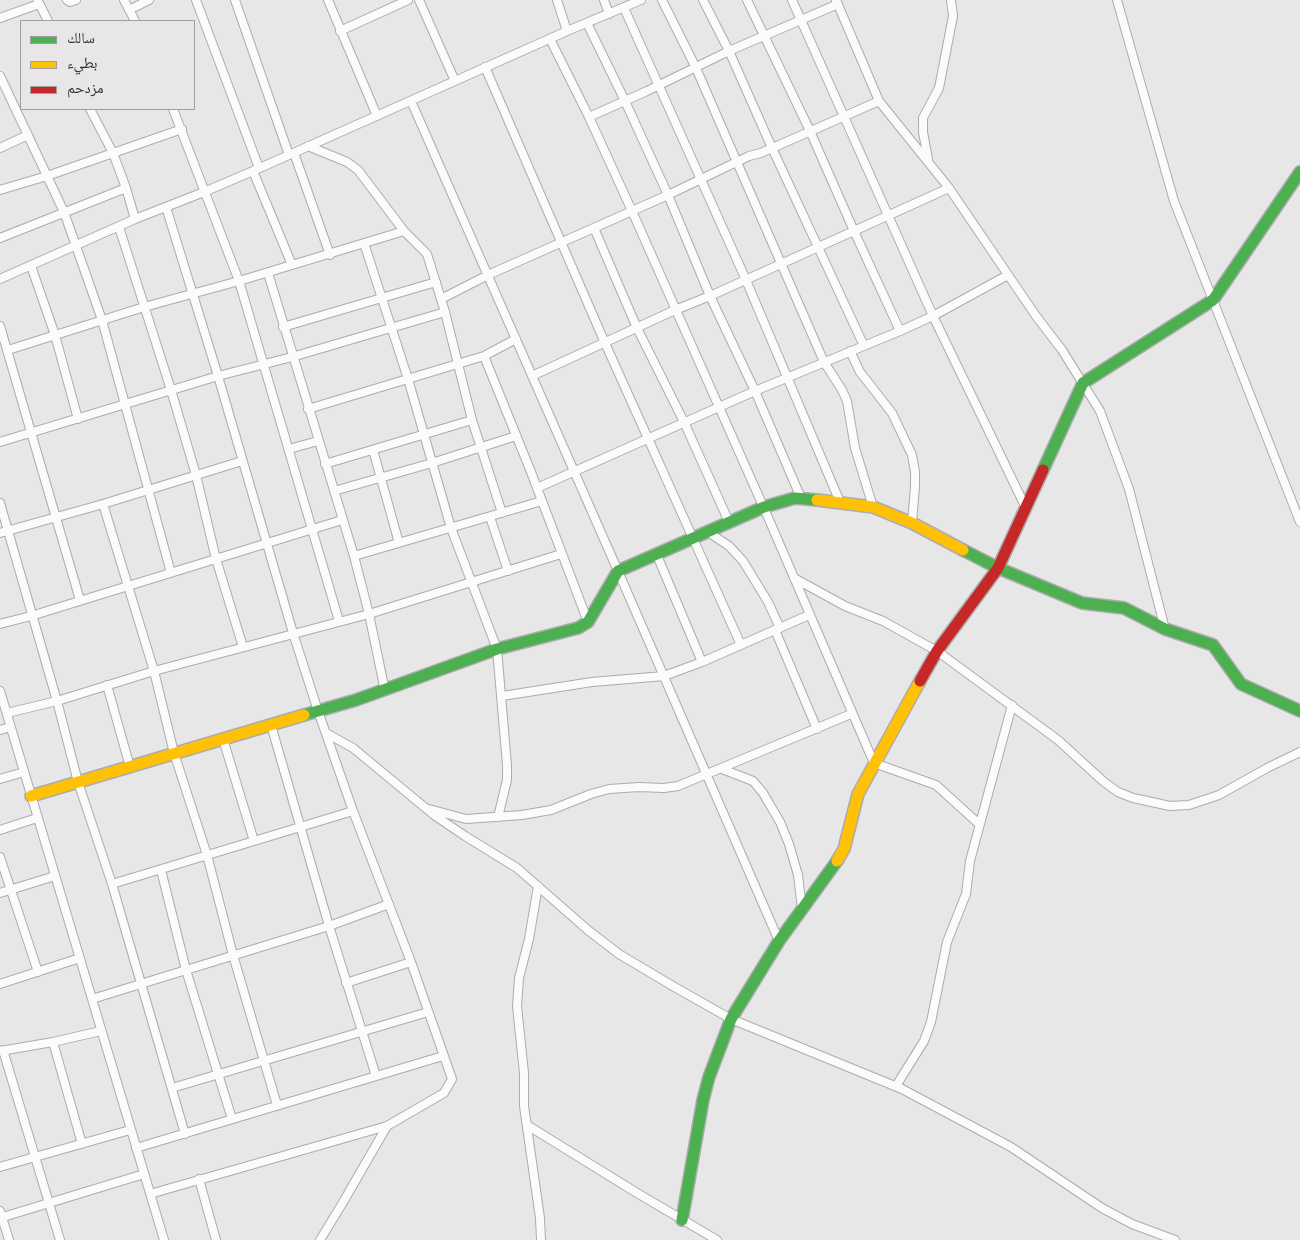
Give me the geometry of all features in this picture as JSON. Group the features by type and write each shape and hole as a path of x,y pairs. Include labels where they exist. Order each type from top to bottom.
{"street":[{"path":"67,0 70,2 76,0"},
{"path":"124,0 135,20"},
{"path":"130,10 149,0"},
{"path":"196,0 292,265"},
{"path":"235,0 330,255"},
{"path":"328,0 377,116"},
{"path":"340,31 408,0"},
{"path":"419,0 455,81"},
{"path":"557,0 567,31"},
{"path":"604,0 609,14"},
{"path":"0,279 135,219 256,170 485,67 641,0"},
{"path":"662,0 696,68 824,362 847,401 855,448 873,507"},
{"path":"703,0 729,51 864,346"},
{"path":"747,0 810,131 900,331"},
{"path":"792,0 933,316 1026,508"},
{"path":"928,162 923,132 923,118 938,88 953,16 951,0"},
{"path":"1117,0 1174,201 1300,522"},
{"path":"0,18 38,2 47,20"},
{"path":"589,117 837,2 879,101 949,188 1036,316 1062,350 1100,411 1128,489 1165,629"},
{"path":"624,8 746,280 840,502"},
{"path":"587,23 668,195 710,296 755,391 801,498"},
{"path":"550,39 589,117 632,211 764,507 851,714 874,763 936,785 979,824"},
{"path":"485,67 605,343 740,645"},
{"path":"0,76 64,212 102,320 171,573"},
{"path":"411,101 779,941"},
{"path":"441,298 488,275 668,195 749,156 772,148 879,101"},
{"path":"90,110 112,153 126,188 135,219"},
{"path":"173,110 239,282 339,621"},
{"path":"0,190 47,176 182,129"},
{"path":"0,148 28,135"},
{"path":"308,146 347,162 358,170 404,231 427,254 445,312 480,448 502,513"},
{"path":"682,1220 702,1100 731,1019 779,941 834,866 844,849 858,794 937,651 998,568 1083,383 1213,300 1300,172"},
{"path":"0,238 126,188"},
{"path":"532,376 949,188"},
{"path":"150,1194 387,1126 444,1093 452,1079 411,962 353,811 318,711 166,208"},
{"path":"119,227 171,390 196,475 216,559 243,647"},
{"path":"594,228 637,328 684,422 729,522"},
{"path":"8,350 144,307 239,282 404,231"},
{"path":"364,243 408,379 451,528 497,649 507,765 507,780 498,817"},
{"path":"31,266 55,335 78,419"},
{"path":"268,273 354,556 369,614 384,691"},
{"path":"537,488 755,391 900,331 933,316 1008,275"},
{"path":"284,327 436,282"},
{"path":"0,442 218,376 292,357 445,312"},
{"path":"0,326 80,600"},
{"path":"308,409 484,356 516,339"},
{"path":"850,351 860,372 892,413 912,455 915,479 912,523"},
{"path":"484,356 588,622"},
{"path":"325,464 472,420"},
{"path":"334,491 432,463 516,436"},
{"path":"289,449 318,441"},
{"path":"373,450 399,543"},
{"path":"4,532 242,461"},
{"path":"31,796 384,691 438,669 497,649 572,630 588,622 618,571 764,507 801,498 873,507 912,523 998,568 1082,603 1124,608 1165,629 1213,646 1241,684 1300,711"},
{"path":"354,556 542,501"},
{"path":"0,503 4,532 57,700 78,782 112,884 185,1134"},
{"path":"103,504 154,671 174,753 207,855 233,955 277,1105"},
{"path":"490,517 508,571"},
{"path":"0,624 342,520"},
{"path":"708,532 728,546 743,561 768,602 817,729"},
{"path":"656,553 702,662"},
{"path":"7,713 154,671 369,614 561,554"},
{"path":"794,578 844,606 883,621 937,651 1058,740 1104,782 1118,792 1133,798 1170,806 1189,805 1219,795 1266,768 1300,752"},
{"path":"502,696 592,682 664,676 702,662 809,614"},
{"path":"107,685 130,767"},
{"path":"0,690 164,1240"},
{"path":"896,1086 924,1040 931,1022 947,942 966,894 970,861 979,824 1012,705"},
{"path":"426,808 466,819 534,814 551,810 609,789 678,786 851,714"},
{"path":"271,725 346,983 376,1076"},
{"path":"0,730 11,727"},
{"path":"326,733 353,748 426,808 465,836 517,868 589,932 619,954 731,1019 896,1086 945,1111 1011,1147 1102,1208 1132,1224 1175,1240"},
{"path":"223,739 254,841"},
{"path":"722,769 753,781 763,793 780,822 789,844 798,876 802,909"},
{"path":"0,778 24,772"},
{"path":"112,884 353,811"},
{"path":"0,830 37,818"},
{"path":"0,857 38,972"},
{"path":"161,870 186,970 232,1119"},
{"path":"0,893 55,876"},
{"path":"538,886 529,939 519,978 517,1006 524,1073 524,1106 540,1218 541,1240"},
{"path":"92,998 329,926 389,904"},
{"path":"0,984 80,958"},
{"path":"346,983 411,962"},
{"path":"172,1088 428,1012"},
{"path":"60,1240 2,1050 53,1042 101,1031"},
{"path":"53,1042 82,1144"},
{"path":"136,1148 443,1056"},
{"path":"527,1125 718,1240"},
{"path":"320,1240 387,1126"},
{"path":"0,1167 130,1130"},
{"path":"9,1240 1,1215 50,1204 144,1174"},
{"path":"200,1179 216,1240"}],"traffic: fast":[{"path":"1043,470 1083,383 1213,300 1300,172"},
{"path":"304,715 356,700 497,649 578,628 588,622 618,571 764,507 795,498 817,500"},
{"path":"963,550 998,568 1082,603 1124,608 1165,629 1213,645 1241,684 1300,711"},
{"path":"682,1220 703,1100 709,1077 731,1019 779,941 837,861"}],"traffic: slow":[{"path":"817,500 873,507 912,523 963,550"},
{"path":"837,861 844,849 858,794 920,681"},
{"path":"31,796 304,715"}],"traffic: jam":[{"path":"920,681 937,651 998,568 1043,470"}]}
